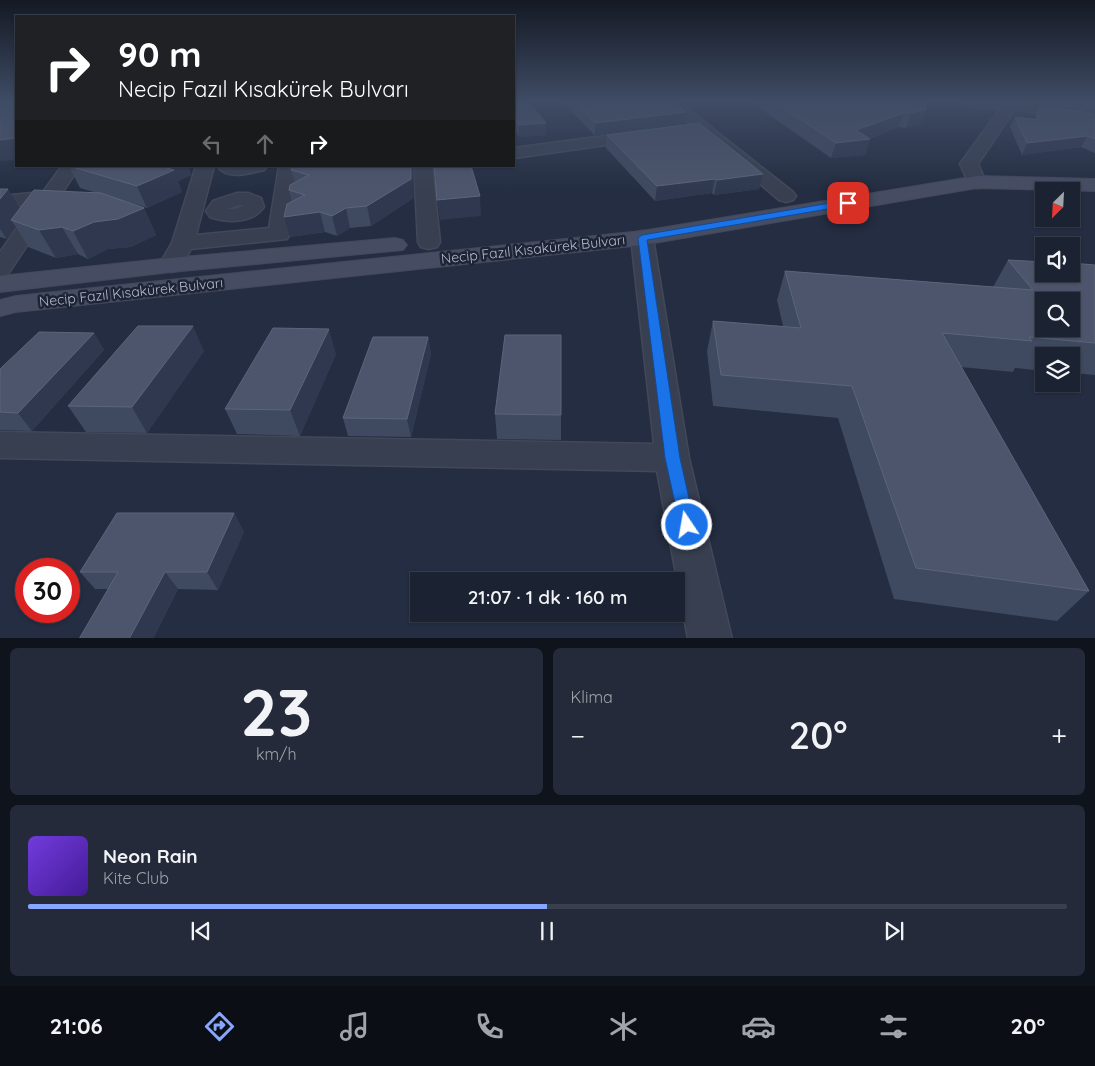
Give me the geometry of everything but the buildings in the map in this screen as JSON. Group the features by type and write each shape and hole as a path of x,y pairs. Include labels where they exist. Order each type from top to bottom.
{"main road":[{"name":"Necip Fazıl Kısakürek Bulvarı","path":"0,284 171,265 639,221 786,196 973,173 1095,174"},
{"name":"Necip Fazıl Kısakürek Bulvarı","path":"0,308 35,302 642,238 973,173 1095,185"}],"street":[{"path":"707,132 786,196"},
{"path":"973,173 996,132"},
{"path":"515,153 656,135"},
{"path":"0,269 70,167"},
{"path":"171,265 183,244 205,167"},
{"path":"183,244 279,234 288,167"},
{"path":"423,167 429,242"},
{"path":"192,210 217,208 218,213 233,216 246,212 243,168"},
{"path":"0,202 50,196"},
{"path":"246,202 284,200"},
{"path":"642,238 672,458 710,638"},
{"path":"0,445 672,458"}],"route":[{"path":"687,525 672,458 642,238 848,203"}]}
